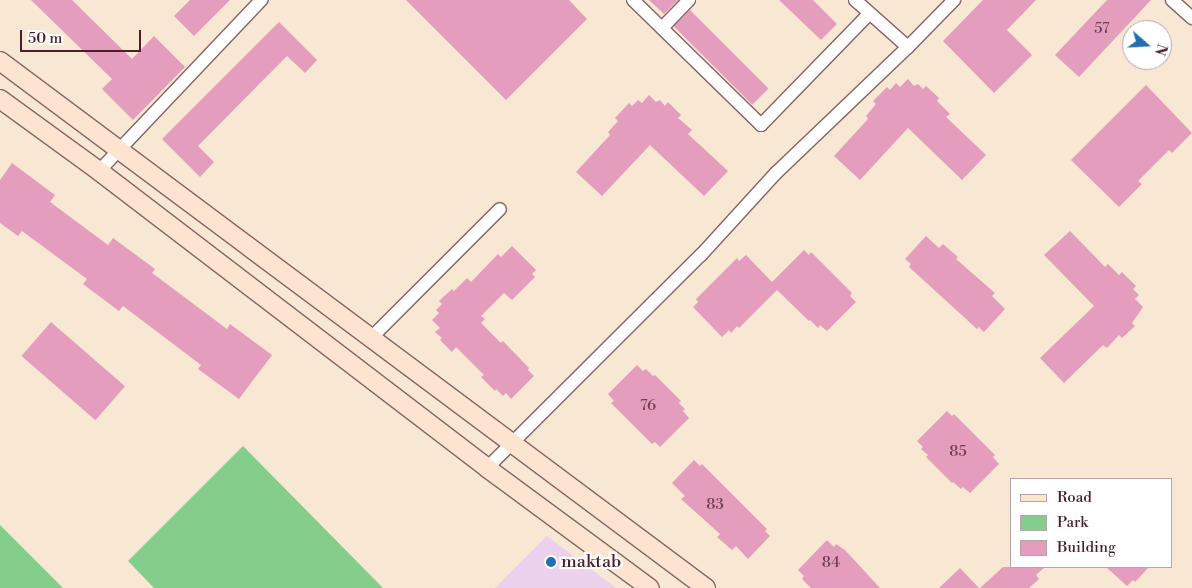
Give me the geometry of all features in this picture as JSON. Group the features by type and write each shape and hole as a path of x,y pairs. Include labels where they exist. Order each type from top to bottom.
{"street":[{"path":"99,171 118,148 261,0"},
{"path":"633,0 761,125 869,14"},
{"path":"662,28 689,0"},
{"path":"855,0 908,47"},
{"path":"487,468 701,255 776,173 908,47 954,0"},
{"path":"1172,0 1192,18"},
{"path":"0,61 510,444 706,588"},
{"path":"0,99 99,171 487,468 650,588"},
{"path":"371,338 500,209"}],"shaded area":[{"name":"maktab","path":"547,536 616,588 495,588"}],"green space":[{"path":"243,446 383,588 154,588 128,561"},
{"path":"0,525 63,588 0,588"}],"building":[{"path":"31,0 72,0 132,59 154,36 185,67 133,120 102,89 112,79"},
{"path":"190,0 230,0 194,36 174,16"},
{"path":"406,0 569,0 587,19 506,100"},
{"path":"649,0 678,0 664,14"},
{"path":"779,0 813,0 837,24 821,40"},
{"path":"983,0 1036,0 1007,30 1032,55 994,93 943,41"},
{"path":"1107,0 1151,0 1132,20 1122,20 1122,31 1079,77 1055,55"},
{"path":"690,10 768,88 752,105 674,26"},
{"path":"279,22 317,60 305,73 287,56 198,146 214,162 200,177 162,139"},
{"path":"908,79 914,86 918,84 923,89 926,86 939,98 937,101 950,114 946,117 986,155 962,180 908,128 860,180 834,156 868,119 866,116 876,104 873,101 887,87 890,90 896,83 900,87"},
{"path":"1146,85 1192,133 1172,153 1169,150 1138,181 1142,184 1119,207 1071,160"},
{"path":"649,95 656,102 660,100 665,106 668,102 681,115 678,118 692,130 688,134 728,171 704,196 650,145 602,196 576,172 610,135 608,132 618,121 615,118 629,103 632,106 638,100 642,103"},
{"path":"12,163 55,195 50,202 108,245 113,238 155,269 152,273 227,329 230,324 272,355 239,399 198,369 201,365 123,306 119,311 83,284 87,279 22,231 18,236 0,223 0,180"},
{"path":"1070,231 1105,267 1108,264 1119,275 1122,272 1136,286 1133,289 1139,295 1135,299 1143,307 1132,323 1135,326 1122,338 1119,335 1107,348 1103,345 1064,383 1040,358 1094,306 1044,255"},
{"path":"926,236 939,248 943,244 958,257 956,259 995,293 992,296 1005,309 984,332 979,327 977,329 909,267 911,264 905,259"},
{"path":"512,246 536,270 532,274 535,277 512,300 504,293 481,316 485,319 481,323 501,343 503,341 529,368 528,370 534,376 511,399 506,393 503,396 496,389 495,391 481,377 484,375 456,347 452,352 440,340 442,338 435,332 440,328 432,320 439,313 436,310 442,304 439,301 452,289 454,291 467,278 471,282 498,254 501,257"},
{"path":"804,250 809,255 811,252 852,293 850,296 856,302 827,331 820,325 818,328 809,321 777,290 739,328 737,326 731,333 729,330 722,337 693,307 698,302 696,299 737,258 739,261 746,255 772,282"},
{"path":"51,322 125,386 95,420 21,356"},
{"path":"637,365 643,371 646,369 653,376 655,375 681,401 679,403 685,409 683,411 689,418 660,447 655,442 652,444 611,403 614,401 608,394"},
{"path":"947,411 952,416 954,414 995,455 993,457 999,464 970,493 963,487 961,489 952,483 926,457 928,455 921,449 923,447 917,441"},
{"path":"694,460 700,466 702,464 767,529 765,531 770,536 748,559 736,546 732,550 717,537 720,534 681,499 685,496 672,483"},
{"path":"827,540 834,547 836,544 845,550 880,588 811,588 802,579 804,576 798,570"},
{"path":"1003,567 1044,568 1036,575 1039,579 1029,588 980,588"},
{"path":"960,568 979,588 939,588"},
{"path":"1107,568 1148,568 1135,582 1133,580 1127,586"}],"place":[{"name":"maktab","path":"551,562"}]}
